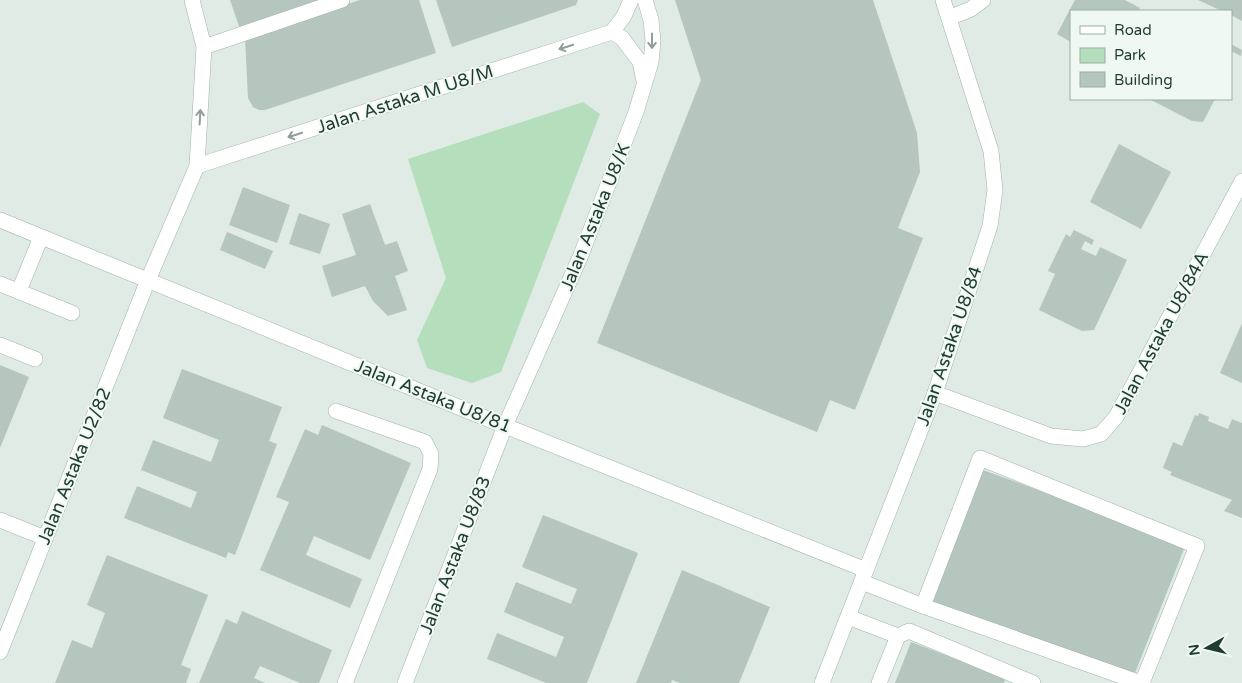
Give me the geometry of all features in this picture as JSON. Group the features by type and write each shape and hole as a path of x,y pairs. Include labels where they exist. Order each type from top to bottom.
{"street":[{"name":"Jalan Astaka U2/82","path":"0,652 148,280 197,166 204,47 192,0"},
{"path":"204,47 342,0"},
{"path":"631,0 624,16 612,32 622,38 640,62 644,82"},
{"name":"Jalan Astaka U8/K","path":"505,426 581,255 636,112 651,62 651,20 645,0"},
{"name":"Jalan Astaka U8/84","path":"822,683 934,393 990,226 995,190 991,151 943,0"},
{"path":"949,18 971,10 983,0"},
{"name":"Jalan Astaka M U8/M","path":"197,166 612,32"},
{"name":"Jalan Astaka U8/84A","path":"934,393 1051,436 1083,439 1101,434 1116,417 1242,181"},
{"name":"Jalan Astaka U8/81","path":"0,220 505,426 864,576 923,606 1141,683"},
{"path":"19,291 41,237"},
{"path":"0,284 72,313"},
{"path":"0,345 35,359"},
{"path":"336,410 425,442 431,454 430,469 345,683"},
{"name":"Jalan Astaka U8/83","path":"405,683 505,426"},
{"path":"923,606 980,458 1197,546 1141,683"},
{"path":"0,520 45,538"},
{"path":"848,617 898,636"},
{"path":"880,683 898,636 909,631 1033,683"}],"green space":[{"path":"583,102 600,114 501,372 472,383 427,368 417,340 446,278 408,159"}],"building":[{"path":"230,0 325,0 240,29"},
{"path":"360,0 419,0 436,53 265,110 253,107 248,98 245,38"},
{"path":"436,0 578,0 576,5 452,47"},
{"path":"675,0 873,0 917,133 920,172 898,228 923,238 855,410 830,400 817,432 597,343 701,80"},
{"path":"1075,0 1125,0 1140,8 1139,10 1070,10 1070,41 1057,34"},
{"path":"1198,0 1242,0 1242,21 1232,16 1232,10 1220,10"},
{"path":"1232,45 1242,50 1241,56 1232,52"},
{"path":"1151,100 1214,100 1203,122 1192,121"},
{"path":"1119,144 1171,172 1141,229 1090,202"},
{"path":"243,187 290,205 277,243 229,225"},
{"path":"370,204 385,245 397,241 408,271 395,276 407,310 388,316 373,301 365,286 332,297 322,266 356,255 342,214"},
{"path":"299,213 330,224 320,254 289,244"},
{"path":"1074,230 1094,240 1092,245 1085,241 1081,249 1096,256 1100,247 1127,260 1094,330 1082,331 1039,310 1055,274 1048,271 1066,234 1070,237"},
{"path":"227,232 273,251 265,269 220,250"},
{"path":"1242,323 1242,383 1220,373"},
{"path":"0,365 29,377 0,448"},
{"path":"182,369 282,407 269,441 277,444 235,555 228,552 226,558 124,518 137,486 191,508 197,492 141,470 153,440 211,462 219,440 163,418"},
{"path":"1199,413 1209,417 1208,421 1228,429 1232,419 1242,423 1242,518 1224,511 1232,500 1170,475 1172,472 1163,468 1173,442 1182,446 1195,415 1198,416"},
{"path":"322,425 411,463 370,560 314,536 306,555 362,579 350,608 260,570 289,502 276,497 305,429 318,435"},
{"path":"983,470 1186,544 1133,678 929,601"},
{"path":"543,515 638,553 587,683 546,683 487,659 497,633 556,657 564,637 504,612 516,582 571,604 577,589 522,567"},
{"path":"107,555 208,595 181,665 191,669 186,683 55,683 72,640 92,648 105,613 87,605"},
{"path":"682,570 770,607 739,683 680,683 672,680 671,683 636,683"},
{"path":"242,611 332,650 319,683 300,683 260,666 254,678 265,683 199,683 226,619 237,624"},
{"path":"911,642 1006,678 1004,683 895,683"}]}
